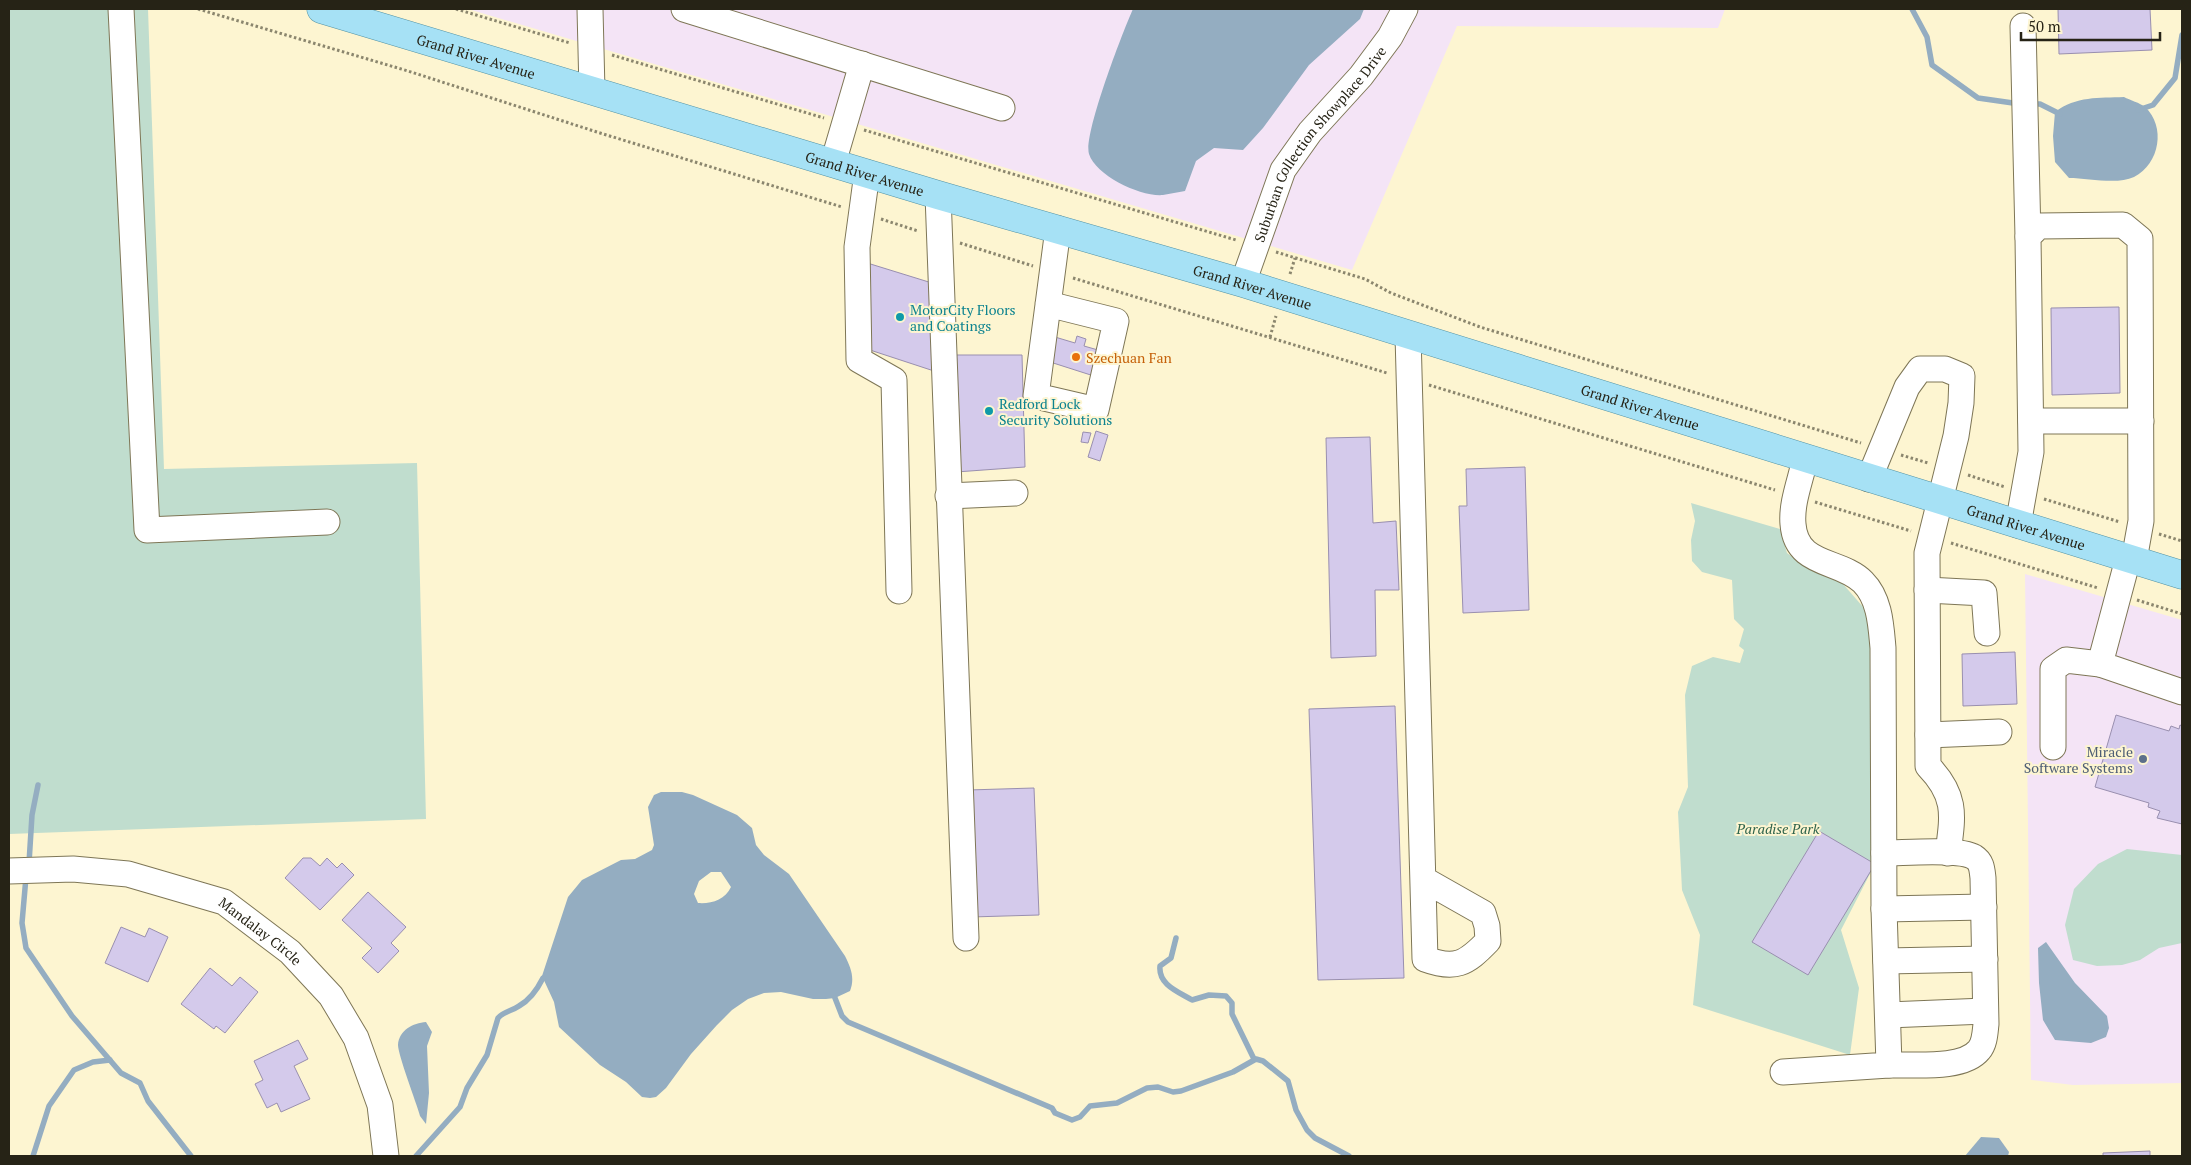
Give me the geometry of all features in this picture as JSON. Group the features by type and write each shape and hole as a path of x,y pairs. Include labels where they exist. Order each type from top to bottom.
{"main road":[{"name":"Grand River Avenue","path":"320,9 374,17 592,91 938,195 1243,283 2182,575"}],"street":[{"path":"121,9 147,530 327,522"},
{"path":"590,9 592,91"},
{"path":"684,9 1002,108"},
{"name":"Suburban Collection Showplace Drive","path":"1243,283 1283,170 1310,132 1361,76 1390,37 1404,9"},
{"path":"2018,525 2031,452 2023,26"},
{"path":"833,163 862,64"},
{"path":"867,173 857,247 859,360 894,380 899,592"},
{"path":"938,195 966,938"},
{"path":"2028,238 2039,226 2124,225 2140,239 2140,528 2119,594 2100,664"},
{"path":"1048,304 1116,321 1096,410 1036,396 1048,304 1053,272 1058,230"},
{"path":"1408,334 1422,879"},
{"path":"1870,479 1907,387 1920,369 1945,369 1962,376 1961,403 1927,553 1928,766 1941,780 1952,808 1948,853"},
{"path":"2031,421 2141,421"},
{"path":"1805,459 1793,523 1796,537 1803,550 1817,561 1846,572 1863,582 1879,613 1883,648 1884,909 1889,1065"},
{"path":"948,496 1015,493"},
{"path":"1927,590 1984,593 1987,633"},
{"path":"2054,747 2054,669 2066,660 2100,664 2182,692"},
{"path":"1928,735 1999,732"},
{"path":"1784,1072 1954,1063 1969,1058 1980,1049 1984,1038 1985,1011 1982,864 1975,858 1962,853 1884,853"},
{"name":"Mandalay Circle","path":"9,871 73,869 128,874 224,902 290,952 331,996 356,1038 380,1105 386,1156"},
{"path":"1884,909 1984,907"},
{"path":"1886,961 1985,959"},
{"path":"1888,1015 1985,1011"}],"path":[{"path":"198,9 408,70 610,136 1053,272 2182,614"},
{"path":"456,9 1365,279 1392,293 1480,327 2182,541"}],"shaded area":[{"path":"468,9 1725,9 1718,28 1457,26 1352,270"},
{"path":"2025,574 2182,620 2182,1083 2073,1085 2031,1080"}],"green space":[{"path":"9,9 148,9 164,469 417,463 426,819 9,834"},
{"name":"Paradise Park","path":"1691,503 1780,529 1787,553 1806,567 1843,584 1864,608 1874,647 1875,864 1841,930 1859,988 1850,1055 1693,1005 1700,935 1682,890 1678,812 1688,787 1685,695 1692,666 1713,657 1740,663 1744,650 1739,646 1744,629 1734,619 1732,580 1702,572 1692,561 1691,540 1695,521"},
{"path":"2127,849 2182,855 2182,943 2159,948 2140,960 2122,965 2097,966 2073,960 2065,925 2074,889 2098,864"}],"water":[{"path":"1133,9 1364,9 1360,19 1309,65 1263,128 1243,150 1214,148 1196,161 1185,191 1154,195 1120,184 1100,170 1089,154 1092,126 1098,106 1113,60"},
{"path":"2124,97 2145,107 2152,115 2156,124 2157,144 2150,163 2134,177 2119,181 2069,178 2055,162 2053,136 2055,112 2079,100"},
{"path":"661,792 682,792 693,795 737,815 752,828 756,845 764,855 789,874 845,956 851,969 852,982 850,991 835,998 813,999 781,992 764,993 748,999 732,1010 717,1025 691,1054 666,1088 656,1097 650,1098 642,1097 626,1082 600,1065 559,1027 554,1002 542,976 568,897 582,880 621,860 635,859 652,850 654,845 648,807 654,795","holes":["711,872 721,872 731,887 725,895 717,900 708,903 698,903 694,894 699,881"]},
{"path":"2046,942 2075,983 2107,1016 2109,1028 2106,1037 2091,1043 2055,1040 2043,1020 2039,983 2038,948"},
{"path":"426,1022 432,1032 427,1046 429,1093 426,1124 420,1116 398,1045 404,1031 416,1024"},
{"path":"1981,1137 1999,1138 2009,1152 2008,1156 1965,1156"}],"building":[{"path":"2058,9 2150,9 2152,50 2059,54"},
{"name":"MotorCity Floors and Coatings","path":"864,262 932,283 934,371 870,350"},
{"path":"2119,307 2120,393 2052,395 2051,308"},
{"name":"Szechuan Fan","path":"1077,336 1086,339 1084,346 1105,352 1097,377 1047,361 1055,337 1075,343"},
{"name":"Redford Lock Security Solutions","path":"954,355 1022,355 1025,467 956,472"},
{"path":"1096,431 1108,435 1100,461 1088,457"},
{"path":"1083,432 1091,433 1088,443 1081,442"},
{"path":"1370,437 1373,523 1396,521 1399,590 1375,590 1376,656 1331,658 1326,438"},
{"path":"1525,467 1529,610 1463,613 1459,506 1467,506 1466,469"},
{"path":"2015,652 2017,704 1963,706 1962,654"},
{"path":"1395,706 1404,978 1318,980 1309,709"},
{"name":"Miracle Software Systems","path":"2116,715 2169,731 2171,726 2179,729 2180,725 2182,726 2182,824 2157,818 2160,811 2148,807 2149,803 2095,787"},
{"path":"1034,788 1039,915 971,917 968,790"},
{"path":"1819,831 1875,864 1808,975 1752,942"},
{"path":"303,858 311,858 320,866 327,858 337,868 342,863 354,875 320,910 285,878"},
{"path":"368,892 406,927 391,943 399,951 378,973 362,958 372,948 342,920"},
{"path":"121,927 145,937 149,928 168,937 148,982 105,963"},
{"path":"210,968 232,986 240,977 258,992 225,1033 216,1026 214,1029 181,1004"},
{"path":"298,1040 308,1059 294,1066 310,1099 281,1112 277,1103 267,1108 255,1084 263,1080 254,1061"},
{"path":"2150,1151 2150,1156 2103,1156 2103,1153"}],"waterway":[{"path":"1912,9 1927,37 1932,65 1978,98 2020,104"},
{"path":"2138,110 2153,105 2175,78 2182,35"},
{"path":"2032,104 2040,104 2060,114"},
{"path":"29,863 32,815 38,785"},
{"path":"26,877 22,923 26,948 72,1016 121,1073 140,1083 148,1101 191,1156"},
{"path":"1176,938 1171,958 1160,966 1162,978 1170,987 1192,1000 1209,995 1226,996 1232,1003 1232,1014 1254,1059"},
{"path":"416,1156 460,1107 467,1088 487,1055 498,1018 527,1000 543,978"},
{"path":"835,998 842,1016 848,1022 1052,1108 1055,1113 1072,1120 1080,1117 1090,1106 1117,1103 1147,1088 1158,1087 1173,1092 1181,1091 1233,1072 1256,1059 1263,1061 1288,1081 1296,1110 1307,1130 1315,1138 1349,1156"},
{"path":"33,1156 49,1106 74,1070 93,1062 110,1060"}],"place":[{"name":"MotorCity Floors and Coatings","path":"900,317"},
{"name":"Szechuan Fan","path":"1076,357"},
{"name":"Redford Lock Security Solutions","path":"989,411"},
{"name":"Miracle Software Systems","path":"2143,759"}]}
